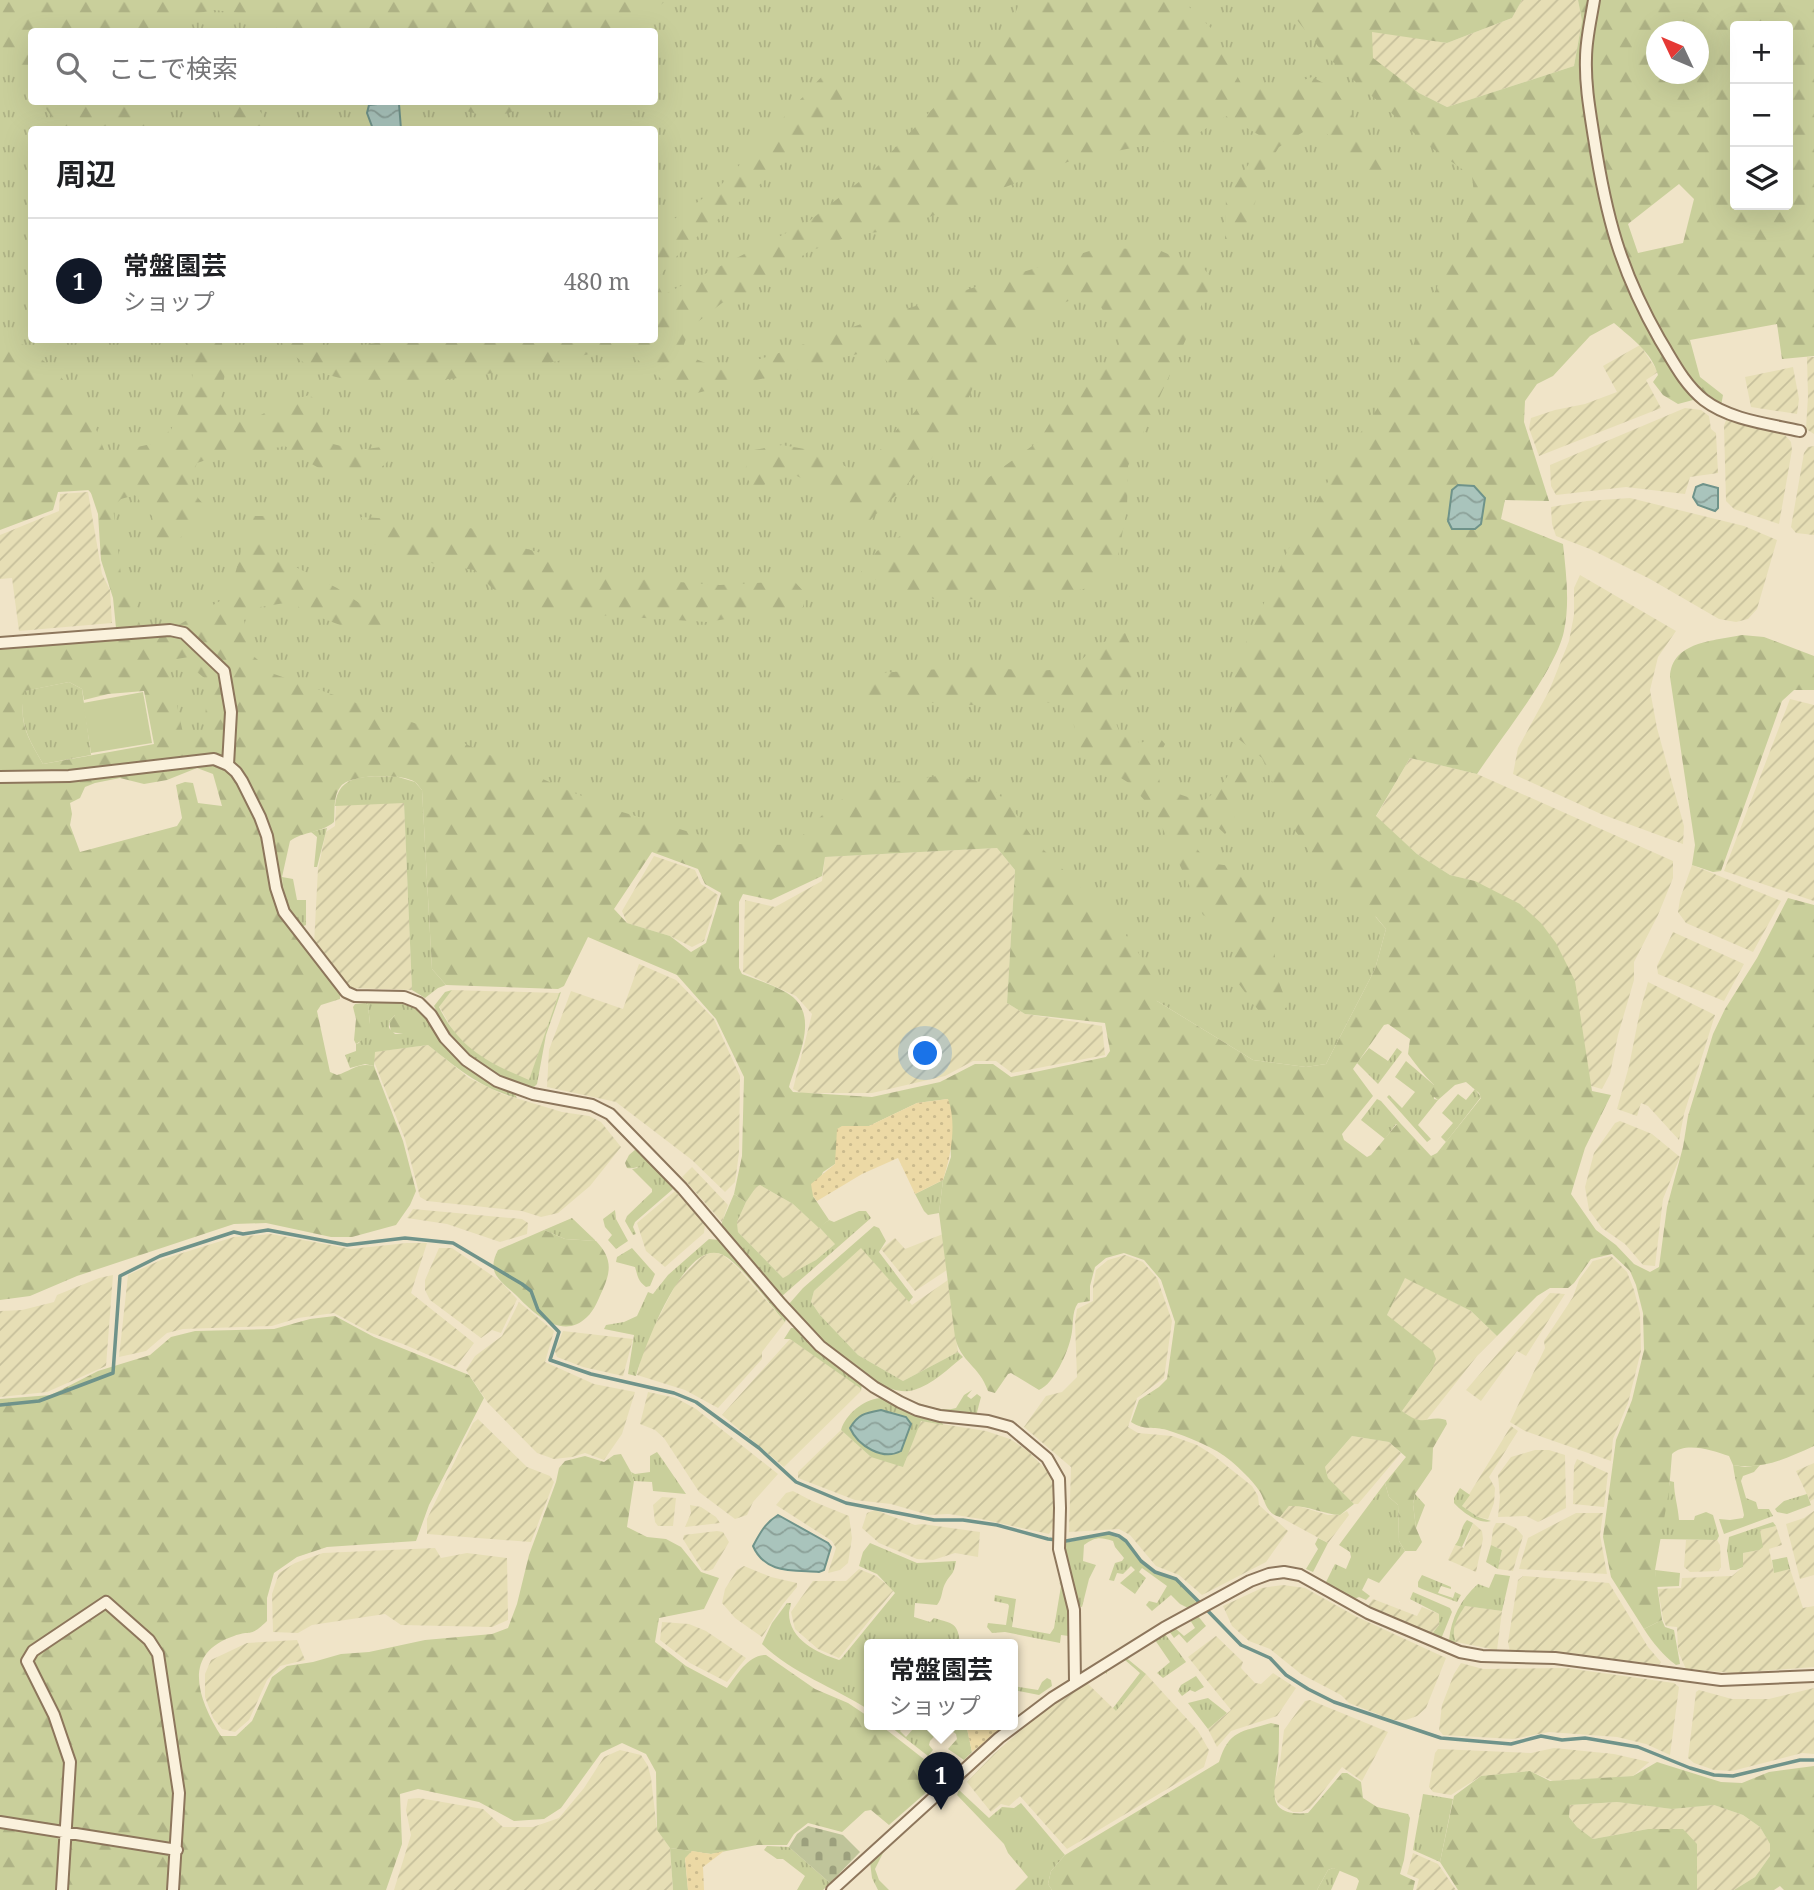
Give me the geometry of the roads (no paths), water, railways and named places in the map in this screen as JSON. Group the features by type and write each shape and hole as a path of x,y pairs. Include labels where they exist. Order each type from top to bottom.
{"street":[{"path":"1594,0 1586,58 1588,99 1612,231 1623,266 1641,306 1680,373 1704,400 1732,415 1800,431"},
{"path":"0,643 170,630 184,633 221,667 227,676 231,712 228,765"},
{"path":"0,777 69,776 214,759 228,765 242,781 261,817 276,888 284,912 346,992 355,996 404,997 419,1003 431,1015 445,1038 466,1060 497,1081 533,1094 592,1105 610,1114 682,1188 780,1304 820,1346 874,1387 900,1402 940,1416 988,1421 1010,1427 1047,1458 1059,1479 1059,1549 1074,1610 1075,1682"},
{"path":"1018,1724 1075,1682 1155,1633 1251,1581 1284,1572 1313,1581 1368,1613 1460,1652 1482,1656 1555,1658 1721,1680 1814,1676"},
{"path":"62,1890 70,1762 54,1715 27,1661 33,1651 106,1602 149,1640 158,1654 179,1793 173,1890"},
{"path":"832,1890 1010,1730"},
{"path":"0,1822 177,1850"}],"water":[{"path":"369,105 399,105 401,126 372,126 367,113"},
{"path":"1703,484 1718,488 1718,508 1715,511 1698,505 1693,497 1696,487"},
{"path":"1458,485 1474,486 1485,498 1481,524 1475,529 1452,529 1448,521 1452,490"},
{"path":"881,1410 906,1417 911,1424 901,1451 894,1454 879,1453 865,1446 850,1428 862,1415"},
{"path":"778,1515 828,1543 831,1547 824,1570 819,1572 781,1569 765,1562 758,1555 753,1546 766,1525"}],"waterway":[{"path":"0,1405 39,1401 113,1373 120,1276 160,1256 234,1232 243,1234 268,1230 347,1245 405,1238 453,1243 531,1291 538,1310 559,1332 550,1360 591,1374 674,1393 696,1402 759,1448 796,1482 846,1503 934,1520 963,1520 997,1525 1048,1539 1066,1541 1109,1533 1119,1536 1141,1561 1155,1572 1176,1579 1201,1604"},
{"path":"1206,1609 1241,1645 1270,1658 1286,1675 1308,1689 1334,1702 1441,1738 1511,1744 1541,1736 1562,1740 1585,1738 1638,1747 1714,1775 1733,1776 1800,1760 1814,1760"}],"place":[{"name":"常盤園芸","path":"941,1810"}]}
